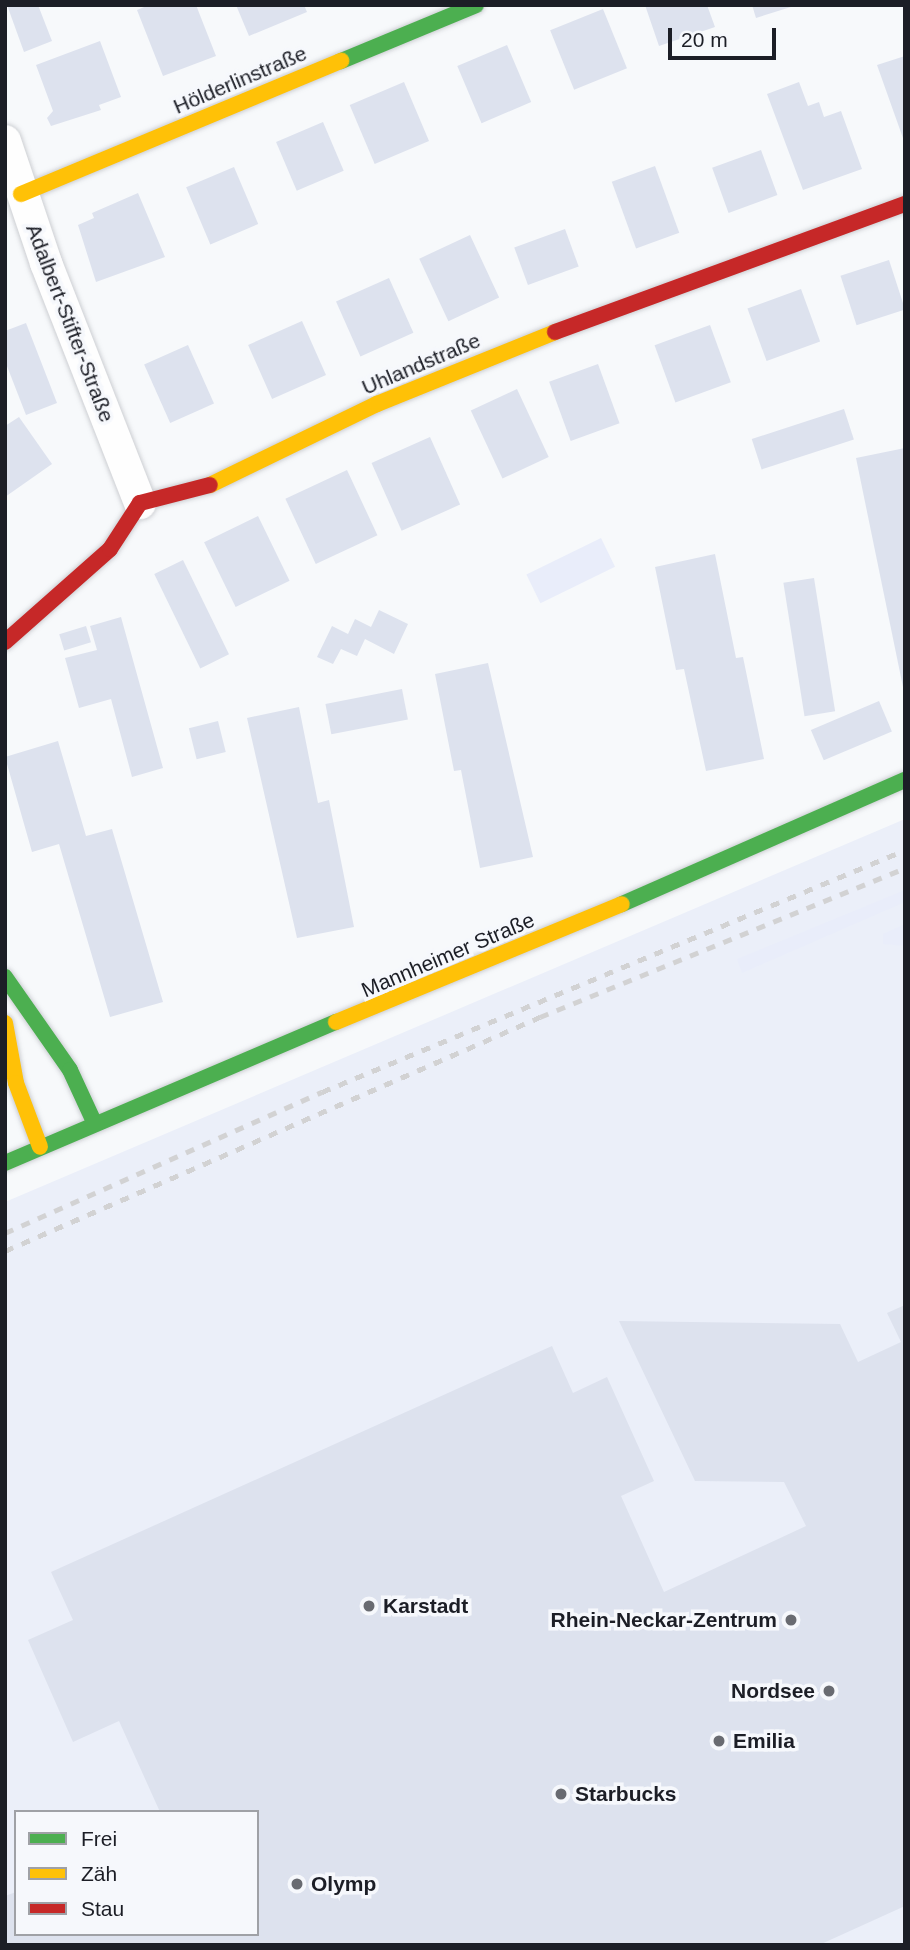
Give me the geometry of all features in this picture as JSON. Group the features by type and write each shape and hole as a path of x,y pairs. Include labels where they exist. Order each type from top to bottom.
{"street":[{"name":"Hölderlinstraße","path":"21,194 476,5"},
{"name":"Adalbert-Stifter-Straße","path":"5,141 21,194 140,503"},
{"name":"Uhlandstraße","path":"140,503 205,488 377,404 571,326 905,204"},
{"path":"5,642 110,549 140,503"},
{"name":"Mannheimer Straße","path":"5,1163 94,1122 437,983 905,780"},
{"path":"5,977 70,1070 94,1122"},
{"path":"5,1023 16,1083 40,1147"}],"shaded area":[{"path":"601,538 615,567 540,603 526,574"},
{"path":"905,819 905,1945 5,1945 5,1202"},
{"path":"905,890 905,902 742,973 737,959"},
{"path":"905,924 905,946 883,944 883,934"}],"building":[{"path":"7,5 38,5 52,41 24,52"},
{"path":"149,5 196,5 216,56 163,76 137,10"},
{"path":"236,5 304,5 307,12 249,36"},
{"path":"645,5 707,5 715,27 659,46"},
{"path":"752,5 794,5 794,6 756,18"},
{"path":"603,9 627,68 574,90 550,30"},
{"path":"100,41 121,97 99,105 101,110 51,126 47,118 53,111 36,65"},
{"path":"507,45 531,102 482,123 457,66"},
{"path":"905,56 905,141 904,141 877,65"},
{"path":"404,82 429,141 375,164 350,105"},
{"path":"799,82 808,106 819,102 824,117 841,111 862,169 803,190 767,94"},
{"path":"323,122 344,171 297,191 276,142"},
{"path":"761,150 777,195 729,213 712,168"},
{"path":"655,166 679,233 636,248 612,182"},
{"path":"234,167 258,224 210,244 186,187"},
{"path":"138,193 165,257 96,282 78,225 94,218 92,213"},
{"path":"565,229 579,267 528,285 514,247"},
{"path":"470,235 499,298 448,321 419,259"},
{"path":"889,260 905,309 857,325 840,276"},
{"path":"389,278 413,333 360,356 336,302"},
{"path":"801,289 820,342 767,361 747,308"},
{"path":"302,321 326,375 272,399 248,345"},
{"path":"26,323 57,403 26,415 5,361 5,331"},
{"path":"710,325 731,382 675,403 655,345"},
{"path":"188,345 214,403 170,423 144,365"},
{"path":"598,364 620,423 571,441 549,382"},
{"path":"517,389 549,457 502,479 471,411"},
{"path":"844,409 854,439 762,469 752,439"},
{"path":"19,417 52,464 5,497 5,426"},
{"path":"430,437 460,505 402,531 372,463"},
{"path":"905,448 905,692 904,692 856,458"},
{"path":"347,470 377,535 316,564 285,499"},
{"path":"258,516 290,581 236,607 204,542"},
{"path":"715,554 736,658 743,657 764,759 706,771 684,669 676,670 655,567"},
{"path":"183,560 229,654 200,668 154,574"},
{"path":"814,578 835,711 805,716 783,583"},
{"path":"379,610 408,624 394,654 365,639 357,656 341,649 333,664 317,657 332,626 348,634 355,619 371,627"},
{"path":"121,617 163,768 132,777 111,699 79,708 65,658 97,650 90,626"},
{"path":"86,626 91,642 64,650 59,634"},
{"path":"488,663 533,857 480,868 461,770 454,771 435,674"},
{"path":"402,689 408,719 331,734 325,704"},
{"path":"879,701 892,731 824,760 811,730"},
{"path":"299,707 318,803 329,800 354,927 297,938 247,718"},
{"path":"218,721 226,752 197,759 189,728"},
{"path":"58,741 86,836 112,829 163,1002 110,1017 59,844 32,852 5,757"},
{"path":"905,1305 905,1906 819,1945 5,1945 5,1896 14,1893 14,1936 259,1936 259,1810 159,1810 119,1721 73,1742 28,1640 73,1620 51,1572 552,1346 573,1393 607,1377 654,1481 621,1496 664,1592 806,1526 784,1482 695,1481 619,1321 840,1324 858,1362 901,1342 887,1313"}],"railway":[{"path":"5,1233 322,1092 905,850"},
{"path":"5,1251 540,1017 905,868"}],"traffic: fast":[{"path":"341,61 476,5"},
{"path":"622,904 905,780"},
{"path":"5,977 70,1070 94,1122"},
{"path":"5,1163 336,1022"}],"traffic: slow":[{"path":"21,194 341,61"},
{"path":"210,485 377,404 555,332"},
{"path":"336,1022 622,904"},
{"path":"5,1023 16,1083 40,1147"}],"traffic: jam":[{"path":"555,332 905,204"},
{"path":"5,642 110,549 140,503 210,485"}],"place":[{"name":"Karstadt","path":"369,1606"},
{"name":"Rhein-Neckar-Zentrum","path":"791,1620"},
{"name":"Nordsee","path":"829,1691"},
{"name":"Emilia","path":"719,1741"},
{"name":"Starbucks","path":"561,1794"},
{"name":"Olymp","path":"297,1884"}]}
